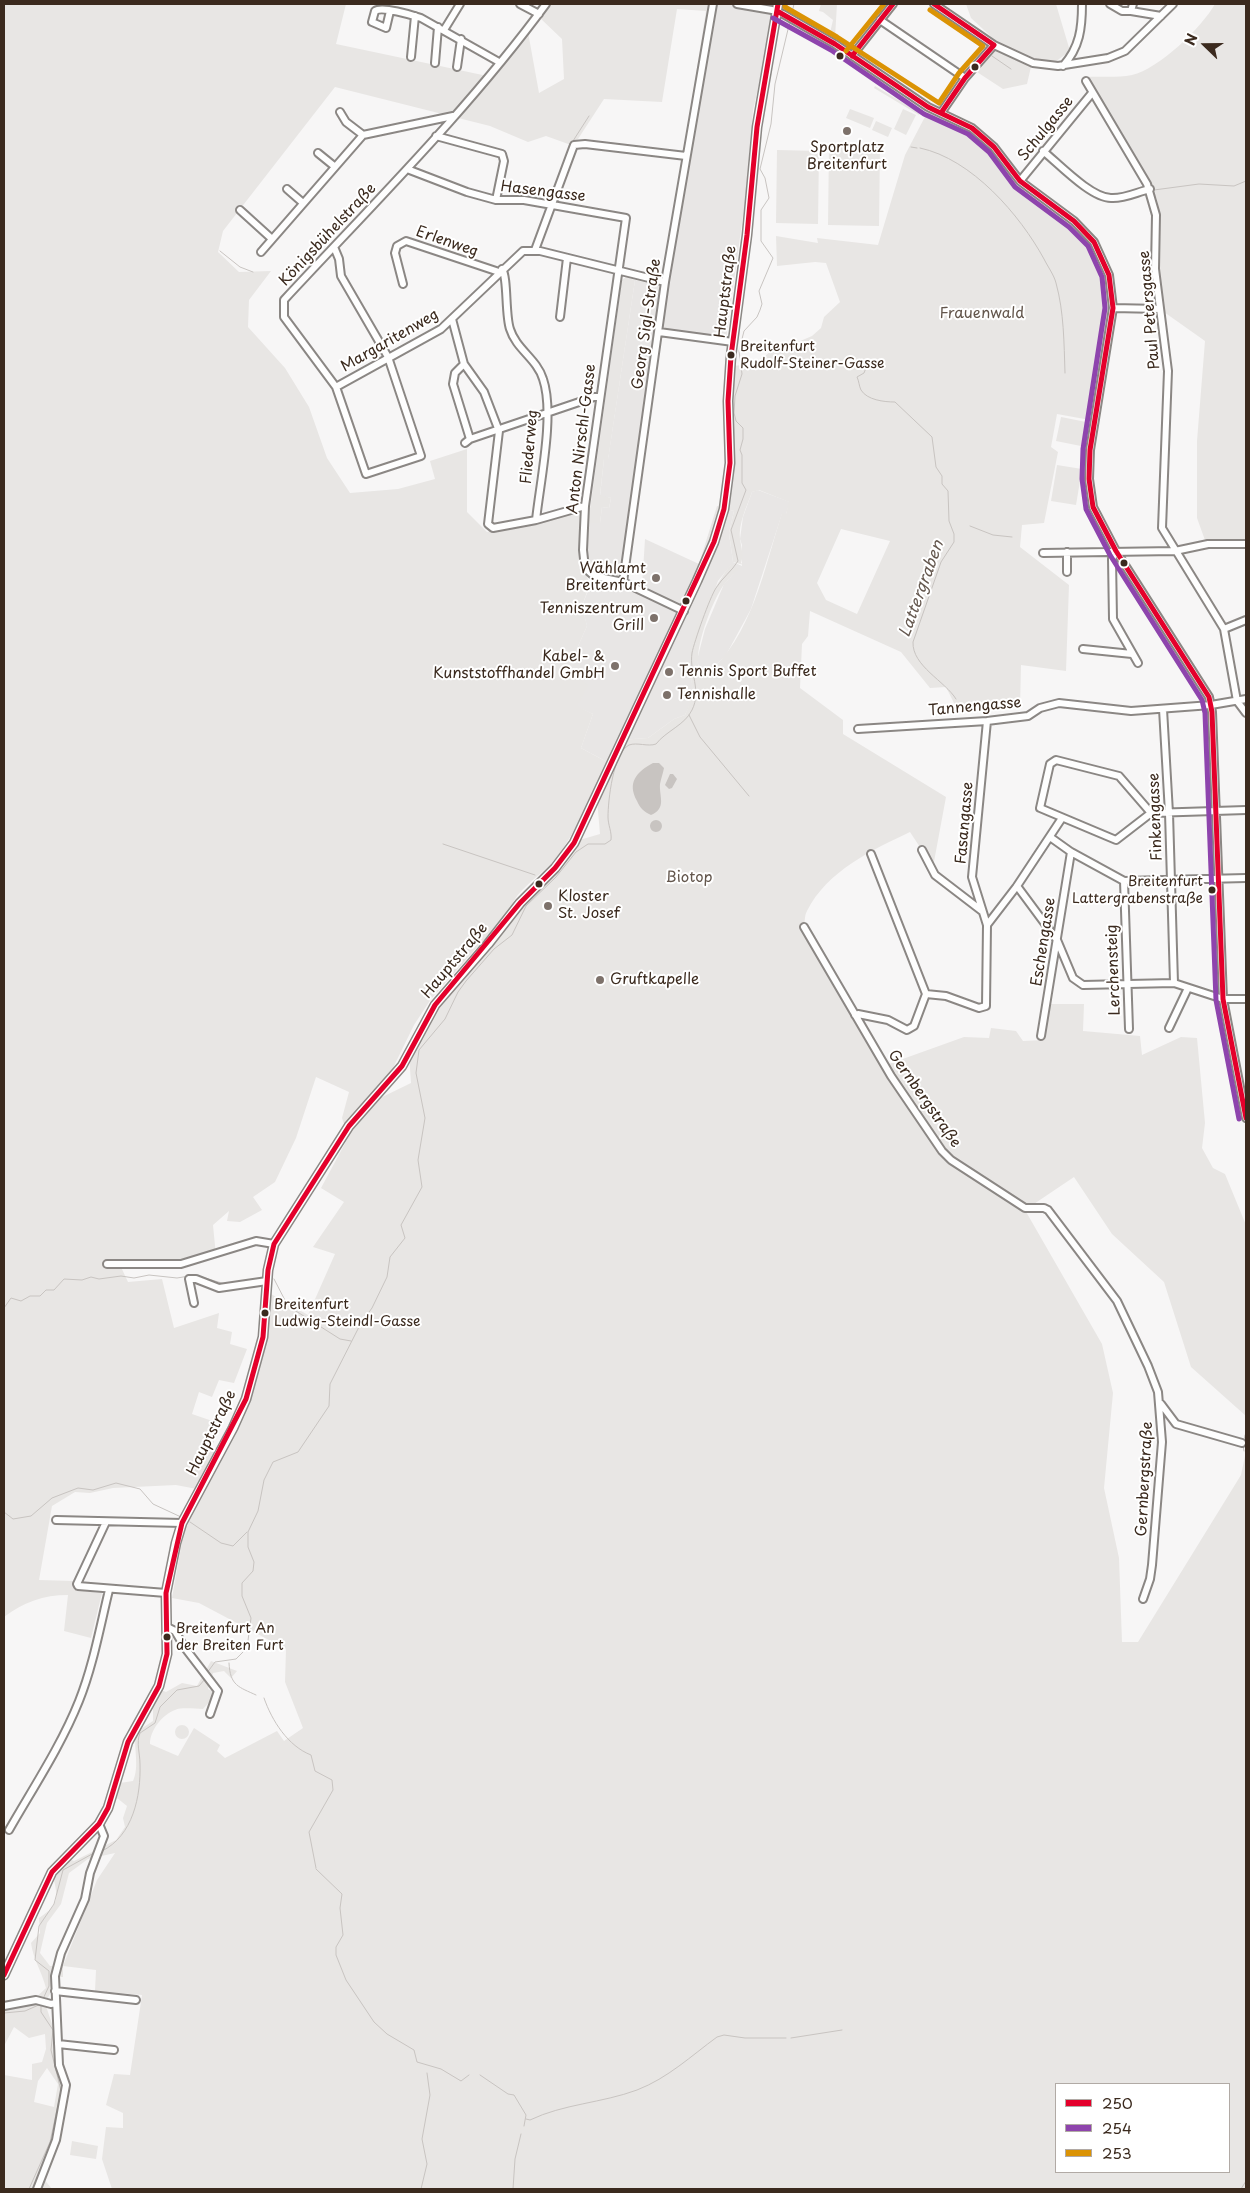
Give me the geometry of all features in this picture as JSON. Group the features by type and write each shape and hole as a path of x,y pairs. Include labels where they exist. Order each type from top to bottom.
{"main road":[{"name":"Hauptstraße","path":"4,1975 52,1872 99,1824 108,1808 128,1742 162,1676 167,1654 166,1593 182,1523 233,1428 246,1399 263,1337 269,1261 274,1244 349,1126 402,1066 435,1005 488,944 516,907 555,868 571,847 684,611 714,542 724,509 730,463 731,437 728,401 733,342 747,235 758,127 778,8"}],"street":[{"path":"435,63 441,29 460,4"},
{"path":"520,4 539,14"},
{"name":"Königsbühelstraße","path":"388,356 421,456 366,474 336,387 284,317 284,300 407,169 546,4"},
{"name":"Georg Sigl-Straße","path":"623,582 665,282 713,4"},
{"path":"738,4 778,8 785,16 941,113 972,128 982,136 1020,181 1074,221 1094,242 1109,275 1113,308 1090,450 1089,479 1093,507 1116,551 1209,697 1211,705 1216,811 1223,999 1246,1118"},
{"path":"852,56 893,4"},
{"path":"934,4 994,45 1033,63 1063,66 1108,58 1125,52 1173,4"},
{"path":"1110,4 1122,11 1161,16"},
{"path":"1131,11 1133,4"},
{"path":"1063,66 1073,55 1078,44 1084,5"},
{"path":"390,11 415,16 499,62"},
{"path":"411,57 415,16"},
{"path":"880,20 965,78"},
{"path":"457,67 461,40"},
{"path":"941,113 965,78 994,45"},
{"name":"Paul Petersgasse","path":"1086,81 1150,189 1156,216 1156,269 1168,371 1161,524 1175,551 1224,629"},
{"name":"Schulgasse","path":"1020,181 1092,93"},
{"path":"340,112 346,122 363,135"},
{"path":"261,252 363,135 453,116"},
{"path":"436,136 502,154 504,162 496,200"},
{"path":"665,282 535,250 572,148 578,144 686,156"},
{"path":"1044,151 1091,191 1106,198 1118,198 1150,189"},
{"path":"318,153 334,166"},
{"name":"Hasengasse","path":"407,169 467,192 496,200 524,200 626,218 619,272"},
{"path":"287,189 303,203"},
{"path":"240,210 272,239"},
{"name":"Erlenweg","path":"403,284 395,253 397,246 406,241 500,271"},
{"path":"334,247 339,259 341,276 388,356"},
{"name":"Margaritenweg","path":"336,387 388,356 441,329 518,254 535,250"},
{"path":"560,318 567,258"},
{"name":"Fliederweg","path":"500,271 506,278 505,304 509,327 516,341 539,369 545,386 548,413 536,520"},
{"name":"Anton Nirschl-Gasse","path":"619,272 599,397 585,506 583,550 585,568 594,576 623,582"},
{"path":"1113,308 1160,309"},
{"path":"452,320 464,364 484,392 499,431 488,524 493,528 536,520 585,506"},
{"path":"658,332 733,342"},
{"path":"464,364 455,372 453,384 467,441 594,397 599,397"},
{"path":"1043,553 1175,551 1208,544 1246,544"},
{"path":"1116,551 1112,559 1113,619 1138,663"},
{"path":"1066,572 1067,552"},
{"path":"623,582 684,611"},
{"path":"1246,620 1224,629 1237,702 1246,713"},
{"path":"1083,649 1132,654"},
{"name":"Tannengasse","path":"858,729 987,721 1028,716 1040,708 1059,703 1131,711 1211,705 1237,702 1246,698"},
{"name":"Finkengasse","path":"1163,709 1169,813 1174,983"},
{"name":"Fasangasse","path":"987,721 972,877 987,924"},
{"path":"1150,813 1119,776 1056,760 1050,764 1040,808 1116,840 1150,813 1246,810"},
{"path":"926,994 946,996 979,1008 986,1006 987,924 1017,886 1062,818"},
{"path":"1050,837 1071,852 1124,881 1246,878"},
{"path":"922,850 935,875 982,911"},
{"name":"Eschengasse","path":"1041,1036 1071,852"},
{"path":"855,1015 883,1019 910,1030 914,1026 926,994 871,854"},
{"name":"Lerchensteig","path":"1124,881 1129,1029"},
{"path":"1017,886 1057,940 1073,978 1077,983 1083,985 1174,983 1223,999 1246,999"},
{"name":"Gernbergstraße","path":"804,927 891,1076 946,1156 1025,1208 1044,1208 1049,1211 1117,1301 1148,1366 1160,1403 1162,1422 1152,1565 1150,1579 1143,1599"},
{"path":"1170,1028 1188,988"},
{"path":"107,1264 181,1264 256,1241 274,1244"},
{"path":"194,1303 189,1279 196,1279 219,1288 268,1281"},
{"path":"1160,1403 1174,1423"},
{"path":"1162,1422 1174,1423 1242,1443"},
{"path":"56,1520 182,1523"},
{"path":"106,1522 77,1584 82,1588 166,1593"},
{"path":"9,1830 61,1738 79,1701 91,1664 109,1590"},
{"path":"167,1628 175,1631 218,1691 210,1714"},
{"path":"38,2189 56,2140 66,2088 59,2065 53,2003 55,1976 60,1953 80,1912 90,1873 104,1836 99,1824"},
{"path":"55,1991 136,2000"},
{"path":"4,2006 42,2000 53,2003"},
{"path":"58,2044 114,2050"}],"shaded area":[{"path":"711,4 774,4 765,59 753,110 745,201 726,339 661,329 626,580 642,587 645,539 699,564 717,506 734,511 729,533 733,562 742,566 742,545 740,539 743,517 752,492 758,490 790,502 786,514 782,514 751,609 726,655 705,676 700,671 697,660 705,629 724,584 738,569 731,565 718,581 690,655 693,698 685,715 674,719 648,738 620,740 609,763 581,748 593,714 577,707 567,671 587,626 582,606 593,578 586,547 588,523 600,523 602,507 609,508 611,498 600,496 604,459 608,459 635,280 662,286 706,11"},
{"path":"653,763 659,763 664,768 660,784 661,806 651,815 639,806 634,795 633,783 642,770"},
{"path":"670,774 673,774 677,779 672,788 669,789 665,785"},
{"path":"654,820 658,820 662,826 658,832 654,832 650,828 650,824"}],"green space":[{"path":"4,4 346,4 336,44 492,77 528,32 539,93 564,79 562,39 540,18 551,4 711,4 706,11 677,9 662,102 604,99 578,139 571,145 546,136 528,142 490,126 335,87 223,231 218,252 239,272 271,271 249,300 248,327 285,368 309,407 327,458 350,493 398,489 435,479 430,461 467,449 467,512 487,532 582,510 582,565 590,584 582,606 587,626 567,671 588,685 577,706 593,714 581,748 607,762 578,824 564,847 551,864 513,902 533,891 576,841 600,834 597,799 620,740 648,738 674,719 685,715 692,690 691,644 699,620 711,595 731,564 739,569 726,582 714,601 700,642 698,664 705,676 721,660 734,642 754,601 782,513 786,514 789,502 759,490 752,492 740,527 741,563 744,565 733,562 729,533 734,511 727,509 734,464 731,402 734,366 763,358 775,345 786,347 812,336 821,328 824,317 840,302 826,263 815,262 777,266 776,236 818,243 817,238 878,245 905,155 928,111 974,133 987,144 1015,180 1063,216 1077,229 1093,251 1103,274 1107,297 1108,321 1105,345 1090,420 1057,414 1051,447 1058,452 1044,523 1022,525 1020,547 1069,585 1066,671 1021,665 1020,708 956,707 946,687 930,688 901,652 810,611 808,636 802,644 800,688 843,720 843,734 946,797 933,867 910,832 895,839 852,863 826,884 807,911 804,930 886,1065 964,1037 989,1038 991,1028 1016,1031 1023,1041 1044,1040 1048,1004 1084,1004 1083,1031 1140,1036 1142,1055 1181,1037 1197,1038 1205,1123 1202,1148 1213,1168 1225,1174 1246,1225 1246,1416 1191,1367 1164,1282 1112,1234 1074,1177 1025,1210 1102,1344 1113,1393 1104,1488 1119,1558 1122,1642 1138,1642 1241,1475 1246,1451 1246,2189 112,2189 102,2159 106,2127 123,2128 123,2113 106,2105 114,2074 130,2075 142,1995 95,1991 96,1970 63,1966 63,1977 52,1977 50,1994 45,2003 52,2024 55,2059 64,2085 56,2129 39,2173 52,2189 36,2189 34,2187 32,2189 4,2189 4,2075 32,2080 32,2064 42,2062 46,2049 45,2034 29,2038 14,2027 4,2046 4,2008 21,2004 26,2007 46,1988 31,1943 40,1933 39,1918 51,1909 56,1900 53,1875 68,1858 74,1861 116,1840 125,1827 123,1818 127,1806 117,1798 120,1783 133,1781 136,1769 136,1732 153,1721 153,1707 161,1690 166,1692 182,1683 197,1686 211,1661 237,1671 231,1678 224,1671 213,1673 208,1689 212,1691 212,1699 203,1709 185,1708 175,1710 166,1715 154,1728 150,1744 178,1756 194,1728 220,1745 217,1751 225,1758 277,1731 284,1741 303,1728 285,1682 286,1649 199,1603 172,1598 185,1525 202,1490 176,1485 113,1488 90,1493 75,1492 52,1506 39,1580 73,1581 74,1590 102,1593 91,1638 64,1631 68,1595 50,1596 34,1600 4,1617","holes":["841,529 890,541 857,614 826,600 817,583","480,944 441,999 409,1054 411,1083 370,1103 347,1130 349,1136 321,1188 344,1202 313,1247 335,1254 308,1315 271,1294 266,1332 253,1393 221,1455 210,1451 221,1424 192,1414 199,1392 212,1397 219,1380 234,1383 247,1349 230,1344 232,1332 217,1328 219,1313 174,1328 162,1279 128,1282 121,1267 216,1256 213,1225 229,1211 227,1221 240,1222 262,1210 253,1197 275,1182 296,1138 316,1077 349,1092 342,1118 345,1127 393,1068 414,1025 431,999","115,1853 97,1880 63,1966 50,1966 40,1953 47,1923 61,1904 69,1873 88,1859","47,2068 58,2084 54,2107 34,2102 38,2081"]},
{"path":"821,4 837,4 835,38 829,37 833,20 819,11"},
{"path":"966,4 1056,4 1070,51 1055,62 1033,58 1027,84 1003,89 977,72 997,42 971,18"},
{"path":"1215,4 1246,4 1246,542 1206,543 1197,518 1197,441 1205,341 1164,312 1157,268 1159,217 1157,199 1085,77 1132,75 1155,65 1190,35"},
{"path":"875,86 920,113 919,115 874,88"},
{"path":"850,109 874,118 870,128 846,118"},
{"path":"903,109 916,115 906,135 894,129"},
{"path":"876,121 892,128 888,137 872,130"},
{"path":"829,145 880,146 879,226 828,225"},
{"path":"777,150 819,151 818,224 776,223"},
{"path":"626,277 635,280 608,460 604,459 600,495 611,498 609,508 602,507 600,523 588,523 622,280"},
{"path":"1061,417 1086,422 1081,446 1056,441"},
{"path":"1057,465 1082,469 1076,505 1051,501"},
{"path":"182,1725 187,1727 189,1732 187,1737 182,1739 177,1737 175,1732 177,1727"},
{"path":"72,2141 98,2146 96,2159 70,2155"}],"waterway":[{"path":"791,17 794,4"},
{"path":"207,1673 215,1662 236,1659 247,1648 251,1618 242,1596 242,1583 253,1571 254,1562 248,1547 248,1532 258,1511 264,1480 273,1462 298,1452 329,1406 330,1384 387,1277 390,1257 405,1238 401,1225 422,1187 418,1160 425,1118 416,1073 419,1050 445,1019 458,992 466,981 494,949 512,935 526,906 556,877 576,852 588,844 605,844 611,840 608,817 610,789 615,767 624,750 632,744 656,744 685,720 695,703 696,688 692,668 692,653 696,639 713,593 718,584 738,561 731,530 746,490 742,483 742,455 740,450 743,428 736,421 734,413 735,396 742,374 739,351 744,331 757,317 760,310 762,304 759,291 773,258 761,241 761,210 769,198 765,178 760,169 771,124 775,84 790,21"},
{"path":"992,56 1011,69"},
{"path":"573,141 589,116"},
{"path":"911,147 917,148"},
{"path":"920,148 939,154 976,176 1008,207 1034,242 1054,277 1059,294 1065,373"},
{"path":"1154,190 1199,184 1234,186 1246,181"},
{"path":"220,251 240,267 253,272"},
{"name":"Lattergraben","path":"866,368 864,373 857,377 860,388 864,393 876,400 895,402 932,437 936,467 942,476 942,484 948,491 949,521 954,534 954,542 941,562 913,642 914,651 923,666 956,699"},
{"path":"970,526 993,535 1012,537"},
{"path":"689,715 700,737 749,796"},
{"path":"443,844 535,875"},
{"path":"4,1308 11,1298 21,1301 30,1296 40,1296 46,1290 54,1290 64,1279 82,1280 91,1277 99,1279 121,1276 134,1278 149,1275 177,1278 195,1275 225,1284"},
{"path":"274,1279 288,1306 340,1339 351,1341"},
{"path":"1244,1441 1245,1435"},
{"path":"1243,1446 1244,1451"},
{"path":"4,1512 13,1519 31,1516 52,1498 78,1488 93,1490 116,1483 140,1489 153,1504 181,1517"},
{"path":"190,1522 221,1543 233,1546 247,1532"},
{"path":"229,1663 231,1677 236,1685 256,1695"},
{"path":"102,1851 121,1836 128,1825 137,1802 140,1776 138,1741 140,1733 155,1723 160,1707 177,1690 199,1686 205,1679"},
{"path":"264,1698 271,1715 282,1732 295,1746 311,1755 315,1771 332,1780 333,1790 309,1832 316,1868"},
{"path":"43,1999 49,1986 49,1971 35,1960 39,1926 54,1904 63,1870 94,1853"},
{"path":"316,1869 342,1894 340,1908 343,1935 336,1947 336,1955 346,1980 374,2022 387,2034 414,2050 417,2062 441,2069 461,2081 469,2075"},
{"path":"4,2013 25,2011 41,2004"},
{"path":"29,2189 50,2142 61,2091 51,2050 53,2030 41,2012 41,2005"},
{"path":"791,2038 842,2030"},
{"path":"526,2119 530,2120 556,2110 637,2090 669,2073 717,2037 724,2035 745,2038 786,2038"},
{"path":"421,2189 427,2164 422,2139 430,2095 427,2073"},
{"path":"480,2075 508,2094 514,2095 526,2115 524,2126"},
{"path":"513,2189 515,2159 521,2134"},
{"path":"1241,2189 1246,2181"}],"transit line":[{"name":"250","path":"4,1975 52,1872 99,1824 108,1808 128,1742 159,1686 167,1654 166,1593 182,1523 246,1399 263,1337 268,1270 274,1244 349,1126 402,1066 435,1005 520,903 555,868 574,843 714,542 724,509 730,463 728,401 731,356 747,235 757,127 778,4"},
{"name":"253","path":"846,51 884,4"},
{"name":"250","path":"852,56 893,4"},
{"name":"250","path":"934,4 994,45"},
{"name":"253","path":"785,5 785,7 837,37 939,103 959,73 983,46 930,10"},
{"name":"250","path":"777,11 835,44 928,107 972,128 994,147 1020,181 1074,221 1094,242 1109,275 1113,308 1090,450 1089,479 1093,507 1116,551 1209,697 1212,712 1223,999 1246,1118"},
{"name":"254","path":"773,18 831,50 924,114 968,134 989,152 1015,187 1069,227 1088,246 1102,277 1105,308 1083,449 1082,479 1086,509 1110,555 1202,700 1205,713 1216,1000 1239,1119"},
{"name":"250","path":"941,113 965,78 994,45"}],"place":[{"name":"Sportplatz Breitenfurt","path":"847,131"},
{"name":"Breitenfurt Rudolf-Steiner-Gasse","path":"731,355"},
{"name":"Wählamt Breitenfurt","path":"656,578"},
{"name":"Tenniszentrum Grill","path":"654,618"},
{"name":"Kabel- & Kunststoffhandel GmbH","path":"615,666"},
{"name":"Tennis Sport Buffet","path":"669,672"},
{"name":"Tennishalle","path":"667,695"},
{"name":"Breitenfurt Lattergrabenstraße","path":"1212,890"},
{"name":"Kloster St. Josef","path":"548,906"},
{"name":"Gruftkapelle","path":"600,980"},
{"name":"Breitenfurt Ludwig-Steindl-Gasse","path":"265,1313"},
{"name":"Breitenfurt An der Breiten Furt","path":"167,1637"}],"park label":[{"name":"Frauenwald","path":"982,314"},
{"name":"Biotop","path":"689,878"}]}
